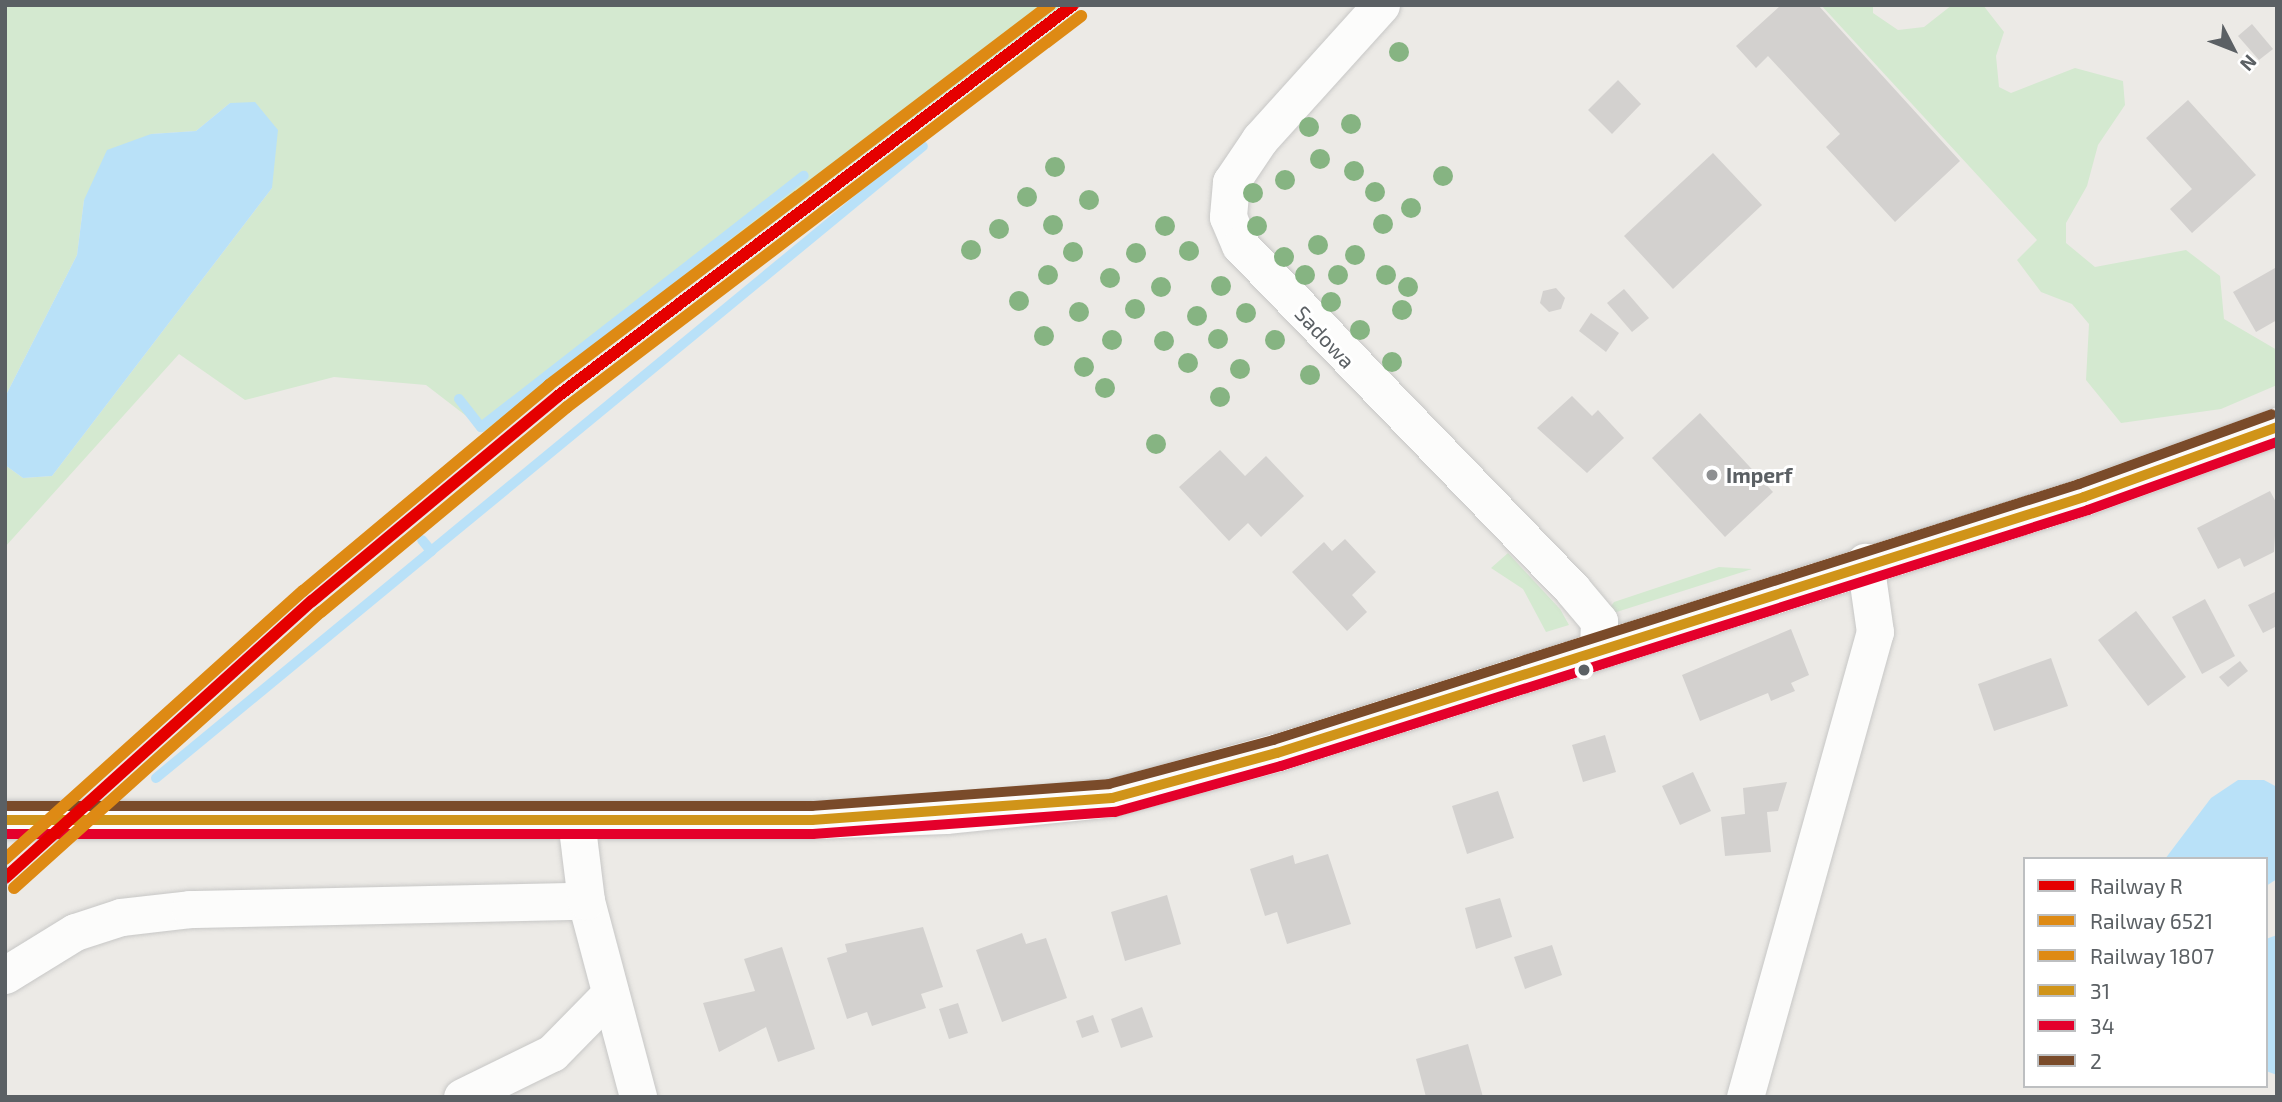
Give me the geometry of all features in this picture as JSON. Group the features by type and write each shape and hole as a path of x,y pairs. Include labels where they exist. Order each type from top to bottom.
{"main road":[{"path":"5,820 576,820 934,816 1112,798 1277,753 1865,562 2084,497 2277,427"}],"street":[{"name":"Sadowa","path":"1381,5 1260,139 1231,182 1228,217 1240,245 1403,421 1572,589 1599,621 1598,649"},
{"path":"1745,1097 1875,632 1865,562"},
{"path":"576,820 586,901 638,1097"},
{"path":"5,975 75,932 121,917 190,909 586,901"},
{"path":"462,1097 552,1053 610,995"}],"green space":[{"path":"5,5 1063,5 491,435 426,385 334,377 245,400 179,354 5,547 5,465 23,478 52,476 272,188 230,103 196,131 151,134 84,200 77,255 5,397"},
{"path":"1821,5 1873,5 1873,13 1898,30 1924,27 1952,5 1983,5 2004,32 1996,56 1999,87 2011,93 2075,68 2123,81 2125,105 2098,145 2087,186 2066,223 2066,243 2095,267 2186,250 2220,276 2224,319 2277,350 2277,385 2221,409 2121,423 2086,380 2089,324 2072,304 2041,292 2017,260 2037,240"},
{"path":"1508,553 1560,609 1569,625 1546,632 1523,589 1491,568"},
{"path":"1719,567 1752,569 1604,616 1614,602"}],"water":[{"path":"255,102 278,130 272,188 52,476 23,478 5,465 5,397 77,255 84,200 107,150 151,134 196,131 230,103"},
{"path":"2238,780 2264,780 2277,787 2277,879 2268,885 2268,857 2167,857 2211,798"},
{"path":"2277,935 2277,1075 2268,1072 2268,938"}],"building":[{"path":"1781,5 1818,5 1960,161 1895,222 1826,147 1840,134 1768,56 1756,68 1736,46"},
{"path":"2252,24 2273,49 2259,60 2238,36"},
{"path":"1618,80 1641,104 1612,134 1588,110"},
{"path":"2188,100 2256,175 2192,233 2170,209 2192,189 2146,138"},
{"path":"1713,153 1762,205 1673,289 1624,236"},
{"path":"2275,268 2277,320 2256,332 2233,292"},
{"path":"1556,288 1565,298 1561,309 1549,312 1540,303 1543,291"},
{"path":"1624,289 1649,318 1632,332 1607,303"},
{"path":"1591,313 1619,333 1606,352 1579,331"},
{"path":"1572,396 1592,416 1598,410 1624,438 1587,473 1537,428"},
{"name":"Imperf","path":"1700,413 1773,492 1725,537 1652,458"},
{"path":"1220,450 1245,476 1266,456 1304,496 1261,537 1248,523 1229,541 1179,487"},
{"path":"2270,491 2277,504 2274,552 2244,567 2240,558 2218,569 2197,528"},
{"path":"1345,539 1376,572 1352,595 1367,612 1347,631 1292,572 1324,542 1332,551"},
{"path":"2277,591 2277,626 2263,633 2248,605"},
{"path":"2205,599 2235,656 2202,674 2172,617"},
{"path":"2136,611 2186,677 2148,706 2098,640"},
{"path":"1791,629 1809,675 1791,683 1795,691 1771,701 1768,693 1700,721 1682,675"},
{"path":"2051,658 2068,706 1994,731 1978,684"},
{"path":"2240,661 2248,671 2228,687 2219,677"},
{"path":"1605,735 1616,772 1583,782 1572,745"},
{"path":"1693,772 1711,811 1680,825 1662,786"},
{"path":"1787,782 1778,811 1767,812 1771,852 1725,856 1721,817 1745,814 1743,788"},
{"path":"1498,791 1514,838 1467,854 1452,806"},
{"path":"1328,854 1351,924 1287,944 1277,912 1265,916 1250,869 1293,855 1295,864"},
{"path":"1167,895 1181,944 1125,961 1111,912"},
{"path":"1500,898 1512,937 1476,949 1465,908"},
{"path":"923,927 943,987 921,994 926,1008 872,1026 867,1012 847,1019 827,958 847,952 845,944"},
{"path":"1022,933 1026,944 1046,938 1067,998 1002,1022 976,950"},
{"path":"1552,945 1562,975 1525,989 1514,957"},
{"path":"782,947 815,1049 778,1062 766,1027 719,1052 703,1003 755,991 744,959"},
{"path":"958,1003 968,1033 949,1039 939,1009"},
{"path":"1142,1007 1153,1037 1121,1048 1111,1019"},
{"path":"1093,1015 1099,1032 1082,1038 1076,1021"},
{"path":"1468,1044 1483,1097 1426,1097 1416,1059"}],"waterway":[{"path":"431,551 923,146"},
{"path":"459,399 481,427 804,176"},
{"path":"156,778 431,551 422,540"}],"rail line":[{"name":"1807","path":"5,859 303,591 549,385 1050,5"},
{"name":"R","path":"5,878 312,601 558,396 1073,5"},
{"name":"6521","path":"14,888 321,612 567,407 1081,16"}],"transit line":[{"name":"2","path":"5,806 812,806 1109,784 1273,740 2079,484 2272,414"},
{"name":"31","path":"5,820 812,820 1112,798 1277,753 2084,497 2277,427"},
{"name":"34","path":"5,834 813,834 1115,812 1281,766 2088,510 2277,442"}],"place":[{"name":"Imperf","path":"1712,475"}]}
